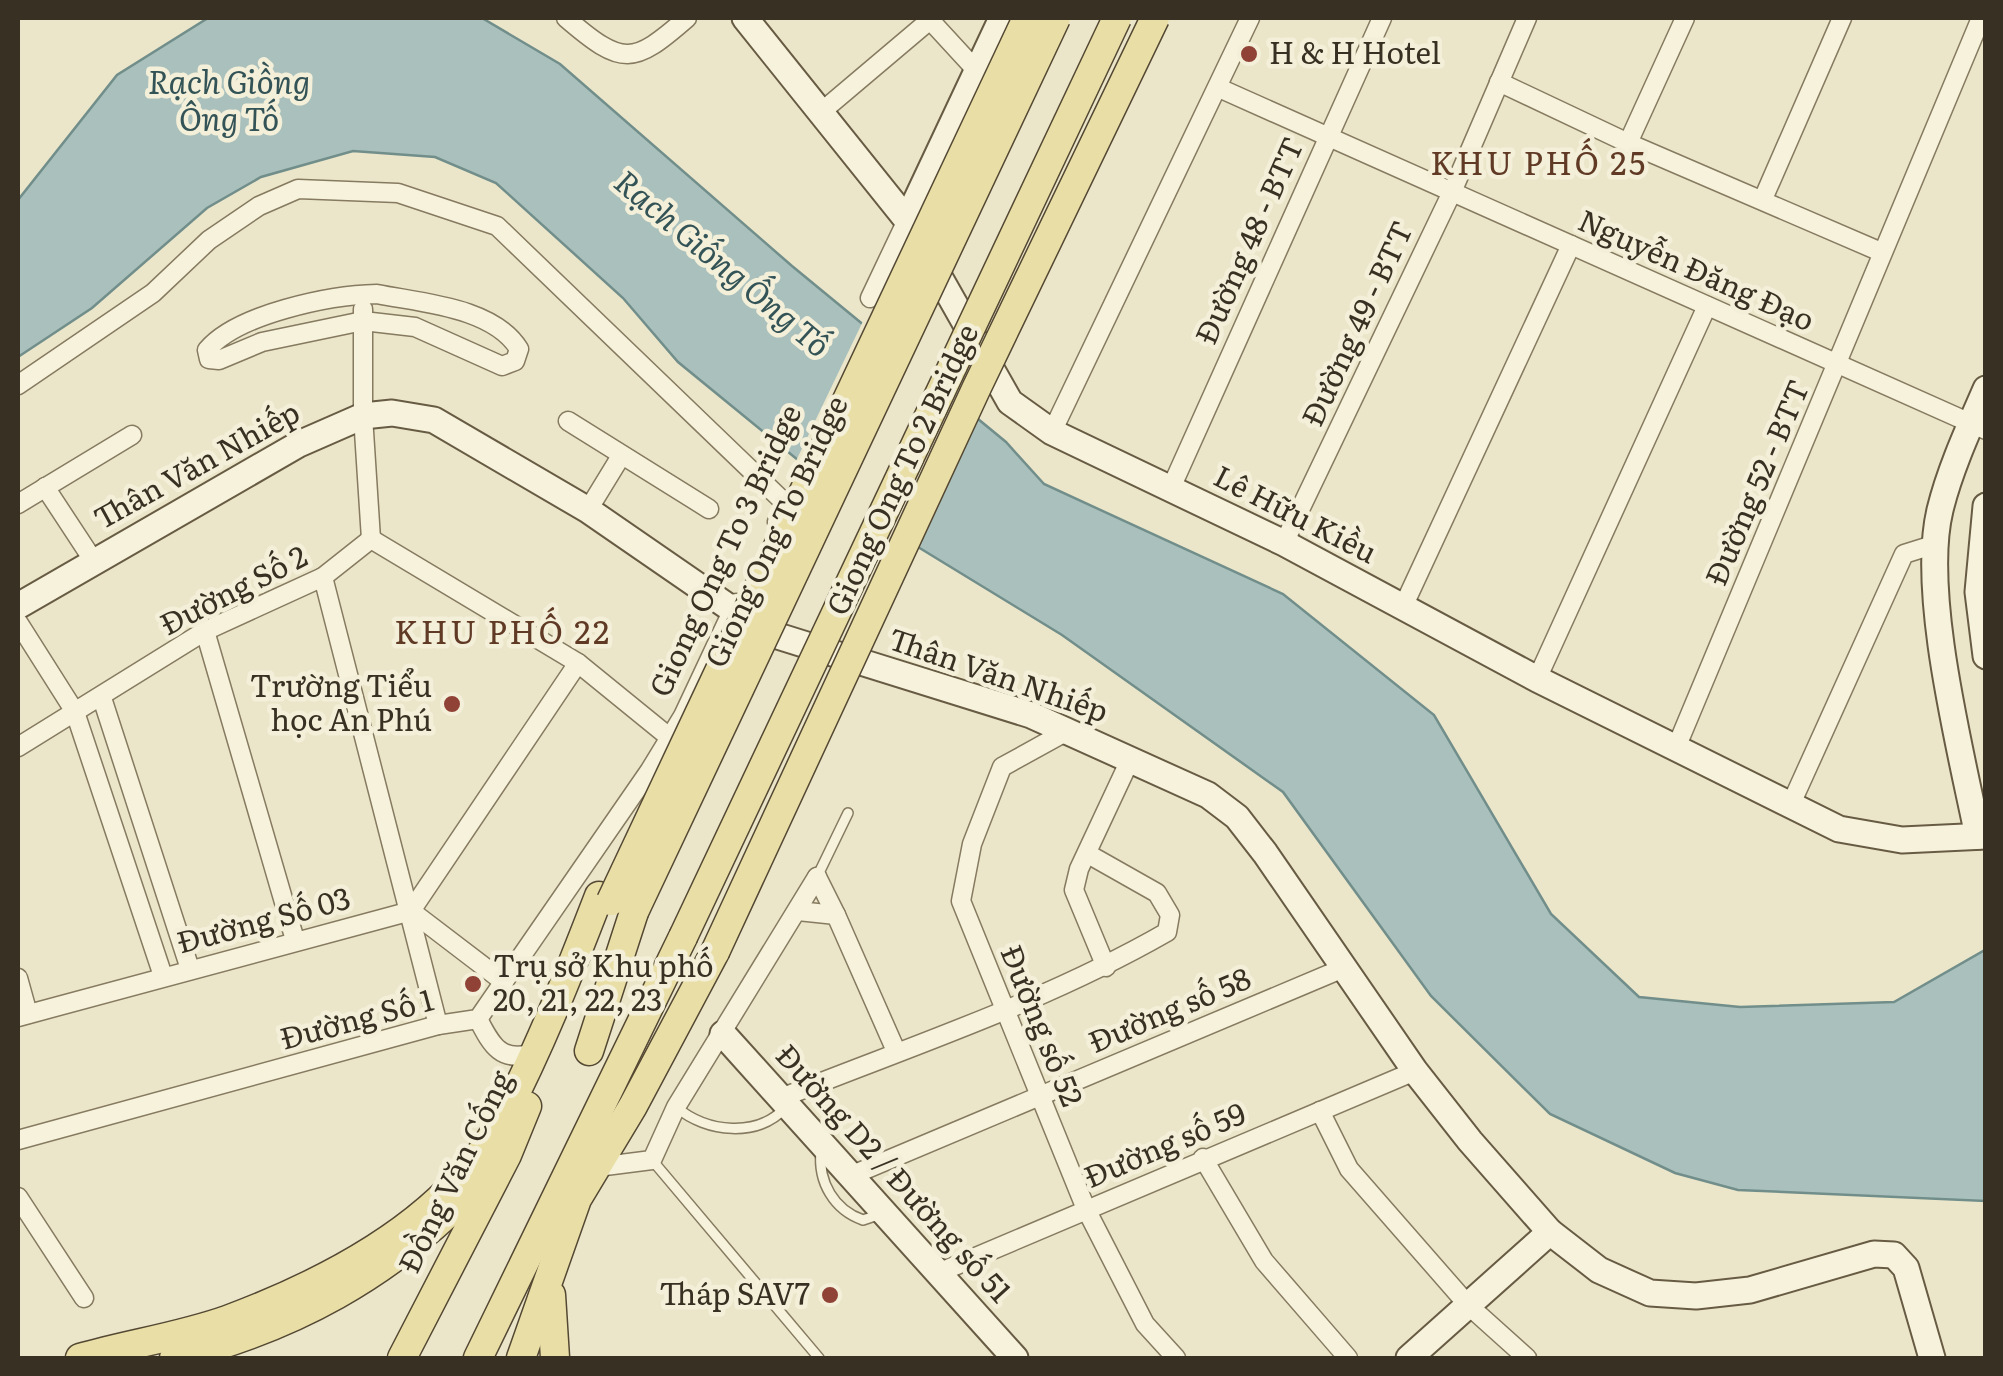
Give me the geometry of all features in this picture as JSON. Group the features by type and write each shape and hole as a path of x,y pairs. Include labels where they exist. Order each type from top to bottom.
{"main road":[{"name":"Giong Ong To 3 Bridge","path":"615,903 1014,18"},
{"name":"Giong Ong To 3 Bridge","path":"615,903 1027,18"},
{"name":"Giong Ong To Bridge","path":"615,903 1056,18"},
{"path":"478,1358 683,936 1117,18"},
{"name":"Giong Ong To 2 Bridge","path":"597,1160 633,1106 715,952 977,388 1155,18"},
{"path":"589,1049 615,903"},
{"name":"Đồng Văn Cống","path":"80,1358 225,1320 363,1260 439,1197 474,1160 502,1120 529,1061 615,903"},
{"name":"Đồng Văn Cống","path":"402,1358 507,1155 615,903"},
{"path":"174,1358 318,1307 380,1270 427,1236 507,1155"},
{"path":"521,1358 576,1199 597,1160"},
{"path":"551,1276 556,1358"}],"street":[{"path":"566,18 612,50 632,57 650,50 687,18"},
{"name":"Lê Hữu Kiều","path":"745,18 907,220 1010,402 1052,432 1284,543 1536,679 1839,829 1886,837 1982,836"},
{"path":"870,298 1002,18"},
{"path":"1052,432 1250,18"},
{"name":"Đường 48 - BTT","path":"1171,488 1382,18"},
{"name":"Đường 49 - BTT","path":"1284,543 1452,192 1527,18"},
{"path":"1628,143 1686,18"},
{"path":"1763,199 1842,18"},
{"name":"Đường 52 - BTT","path":"1676,748 1981,18"},
{"path":"820,113 931,19 976,70"},
{"path":"1498,82 1628,143 1882,252"},
{"name":"Nguyễn Đăng Đạo","path":"1219,88 1978,427"},
{"name":"Đường Số 1","path":"18,385 154,292 209,240 258,206 298,190 398,193 453,208 497,226 786,504 650,770 478,1018 18,1140"},
{"path":"1404,607 1571,245"},
{"path":"362,295 363,416 372,539 578,663 669,737"},
{"path":"362,295 460,311 512,337 519,349 515,361 502,366 415,327 363,321 262,342 219,360 210,359 207,350 244,322 362,295"},
{"path":"1536,679 1708,306"},
{"path":"1982,836 1948,687 1936,544 1939,512 1978,427 1986,389"},
{"name":"Thân Văn Nhiếp","path":"18,606 299,444 363,416 392,413 434,420 588,510 765,632 1069,730 1208,795 1237,817 1346,967 1415,1071 1550,1232 1599,1270 1650,1293 1696,1296 1750,1290 1874,1254 1894,1255 1906,1268 1932,1358"},
{"path":"568,421 708,509"},
{"path":"18,504 132,435"},
{"path":"588,510 621,456"},
{"path":"45,487 93,560"},
{"path":"1986,506 1978,592 1986,656"},
{"name":"Đường Số 2","path":"18,748 205,631 323,577 372,539"},
{"path":"1792,804 1904,554 1936,544"},
{"path":"323,577 438,1026"},
{"path":"18,622 75,712 163,976"},
{"path":"205,631 295,940"},
{"path":"411,910 578,663"},
{"path":"102,698 190,969"},
{"name":"Đường số 52","path":"1069,730 1002,767 964,872 961,901 1086,1209 1145,1324 1176,1358"},
{"path":"1106,967 1074,890 1130,760"},
{"path":"784,1102 896,1051 1007,1010 1106,967 1167,932 1170,915 1156,893 1088,854"},
{"path":"817,876 896,1051"},
{"path":"597,1160 605,1166 652,1160 676,1107 817,876"},
{"path":"411,910 504,982"},
{"name":"Đường Số 03","path":"22,1015 411,910"},
{"path":"798,911 836,915"},
{"name":"Đường số 58","path":"850,1176 1346,967"},
{"path":"18,978 22,1015"},
{"path":"478,1018 498,1052 529,1061"},
{"name":"Đường D2 / Đường số 51","path":"723,1034 1015,1358"},
{"name":"Đường số 59","path":"938,1273 1415,1071"},
{"path":"1320,1112 1350,1169 1468,1305 1527,1358"},
{"path":"1203,1158 1264,1261 1348,1358"},
{"path":"18,1197 84,1298"},
{"path":"1409,1358 1550,1232"}],"lane":[{"path":"817,876 848,813"},
{"path":"676,1107 704,1122 744,1129 765,1125 784,1102"},
{"path":"822,1144 824,1186 839,1204 863,1220 884,1213"},
{"path":"652,1160 819,1358"}],"water":[{"path":"208,18 482,18 560,64 792,266 1006,442 1044,484 1283,594 1434,715 1551,914 1639,997 1740,1007 1894,1002 1985,950 1985,1201 1738,1190 1675,1173 1550,1114 1431,996 1283,792 1062,635 864,514 678,362 623,298 496,183 435,157 353,151 261,177 207,208 92,308 18,357 18,200 117,75"}],"pier":[{"path":"864,319 980,415 915,554 861,518 795,463"}],"place":[{"name":"H & H Hotel","path":"1249,54"},
{"name":"Trường Tiểu học An Phú","path":"452,704"},
{"name":"Trụ sở Khu phố 20, 21, 22, 23","path":"473,984"},
{"name":"Tháp SAV7","path":"830,1295"}],"district":[{"name":"KHU PHỐ 25","path":"1539,164"},
{"name":"KHU PHỐ 22","path":"503,633"}],"water label":[{"name":"Rạch Giồng Ông Tố","path":"229,102"},
{"name":"Rạch Giống Ống Tố","path":"722,264"}]}
